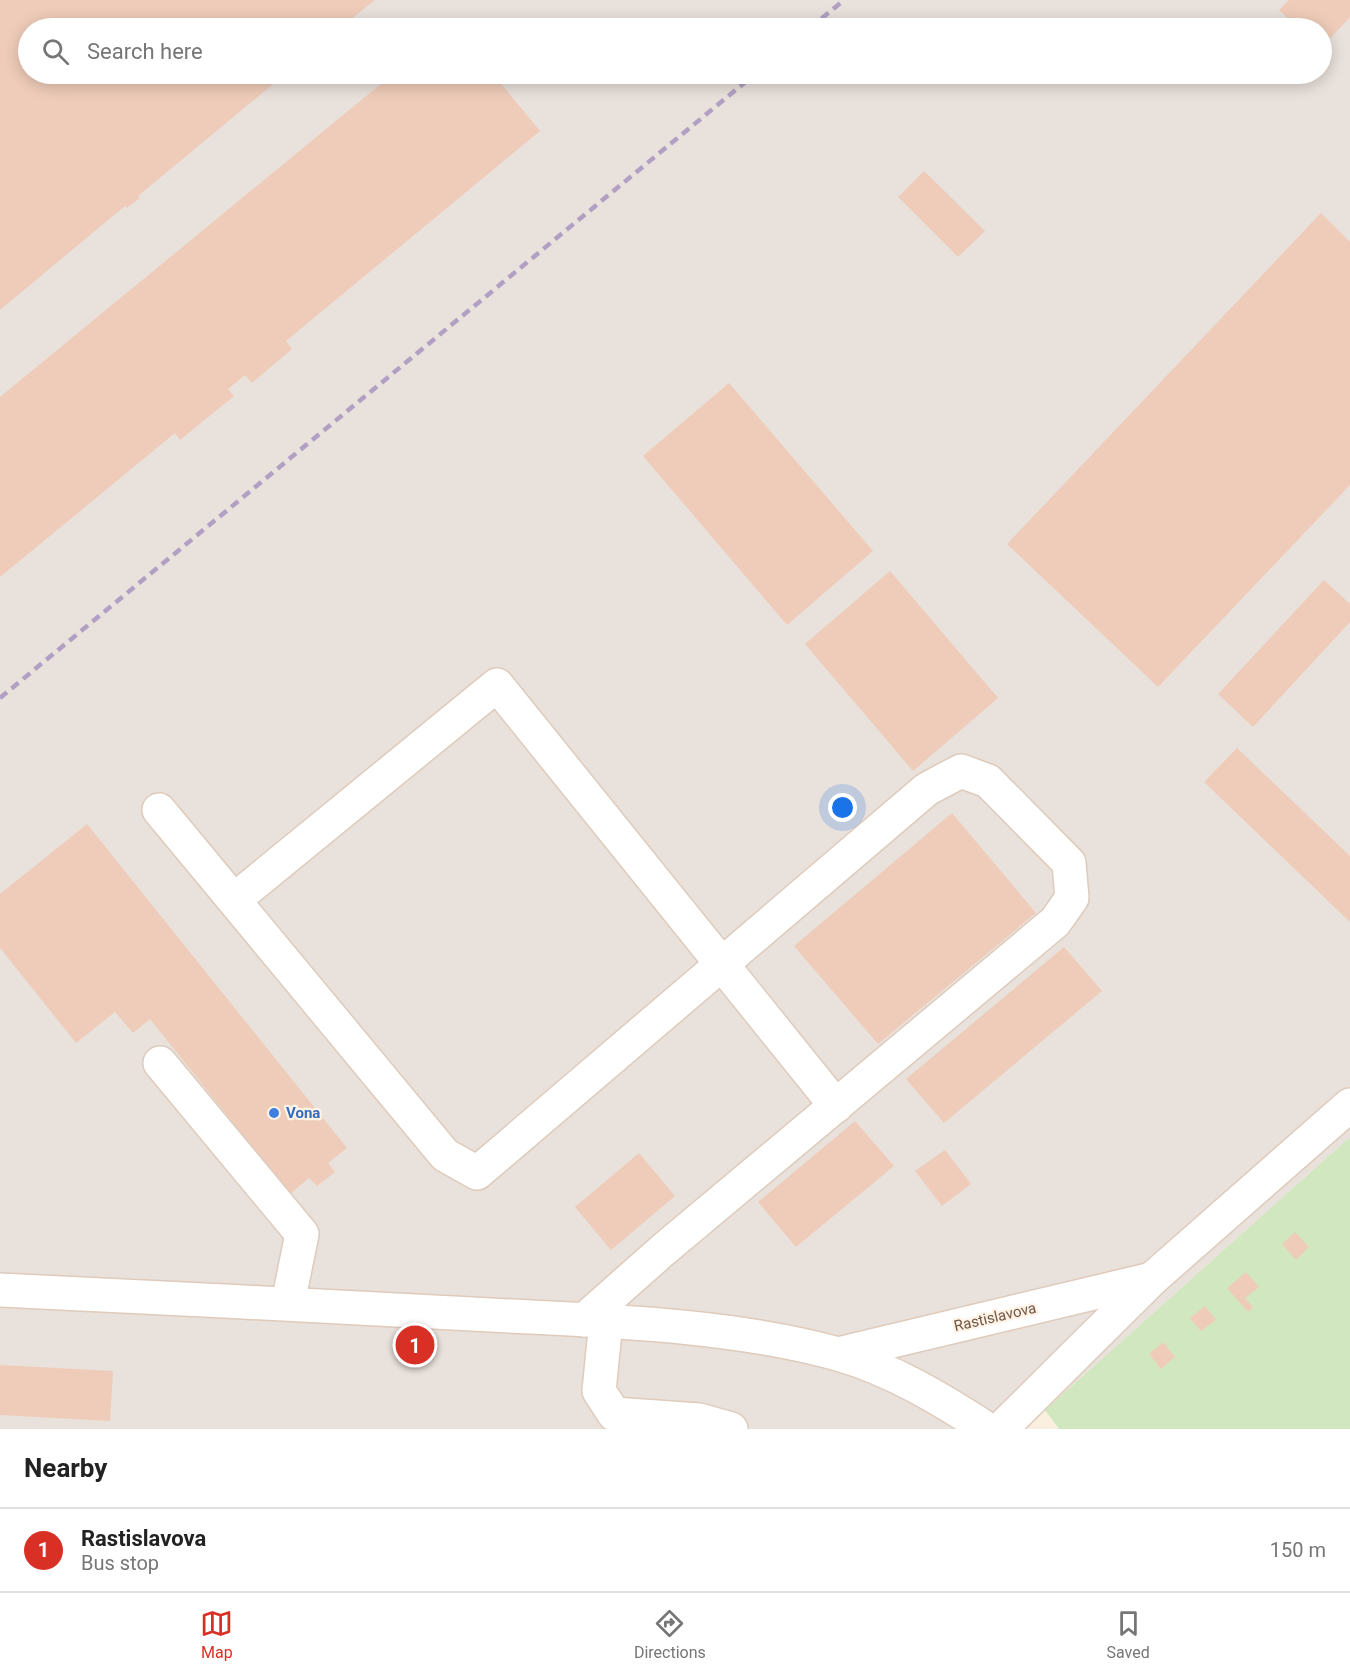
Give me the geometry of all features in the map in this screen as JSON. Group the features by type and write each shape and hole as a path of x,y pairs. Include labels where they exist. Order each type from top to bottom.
{"street":[{"path":"234,900 497,686 836,1106"},
{"path":"159,810 445,1155 477,1173 927,789 961,771 988,781 1069,863 1072,898 1055,922 663,1250 595,1321 599,1391 614,1414 699,1420 731,1429"},
{"path":"160,1063 302,1234 288,1303"},
{"name":"Rastislavova","path":"1001,1429 1152,1279 1350,1105"},
{"name":"Rastislavova","path":"838,1354 1152,1279"},
{"path":"0,1290 288,1303 595,1321 761,1338 838,1354 891,1374 987,1429"}],"shaded area":[{"path":"0,0 1350,0 1350,1137 1045,1410 977,1429 0,1429"}],"green space":[{"path":"1350,1137 1350,1429 1059,1429 1045,1410"}],"building":[{"path":"0,0 375,0 352,18 18,18 18,84 272,85 138,196 140,198 127,208 125,206 0,310"},
{"path":"1289,0 1350,0 1350,17 1332,36 1332,18 1287,18 1279,10"},
{"path":"381,84 501,84 540,131 286,341 292,349 252,383 245,375 228,389 234,396 180,440 175,433 0,577 0,397"},
{"path":"924,171 985,231 958,257 898,197"},
{"path":"1321,213 1350,242 1350,485 1158,687 1007,544"},
{"path":"729,383 873,551 787,625 643,456"},
{"path":"890,571 998,698 913,771 805,644"},
{"path":"1324,580 1350,604 1350,622 1253,727 1218,694"},
{"path":"1237,748 1350,856 1350,922 1204,782"},
{"path":"952,813 1036,913 878,1044 794,946"},
{"path":"87,824 347,1148 328,1163 335,1172 317,1186 309,1178 290,1194 150,1019 133,1033 115,1012 76,1043 0,948 0,894"},
{"path":"1064,947 1102,991 944,1123 906,1079"},
{"path":"855,1121 894,1166 796,1247 758,1202"},
{"path":"945,1150 971,1184 942,1206 915,1171"},
{"path":"639,1153 675,1196 611,1250 575,1207"},
{"path":"1295,1232 1309,1247 1296,1260 1282,1244"},
{"path":"1246,1272 1259,1287 1245,1298 1253,1307 1248,1312 1227,1288"},
{"path":"1205,1306 1216,1320 1201,1331 1190,1318"},
{"path":"1163,1342 1175,1357 1161,1369 1149,1354"},
{"path":"0,1365 113,1371 110,1421 0,1415"}],"railway":[{"path":"822,18 844,0"},
{"path":"0,698 743,84"}],"place":[{"name":"Vona","path":"274,1113"},
{"name":"Rastislavova","path":"415,1345"}]}
